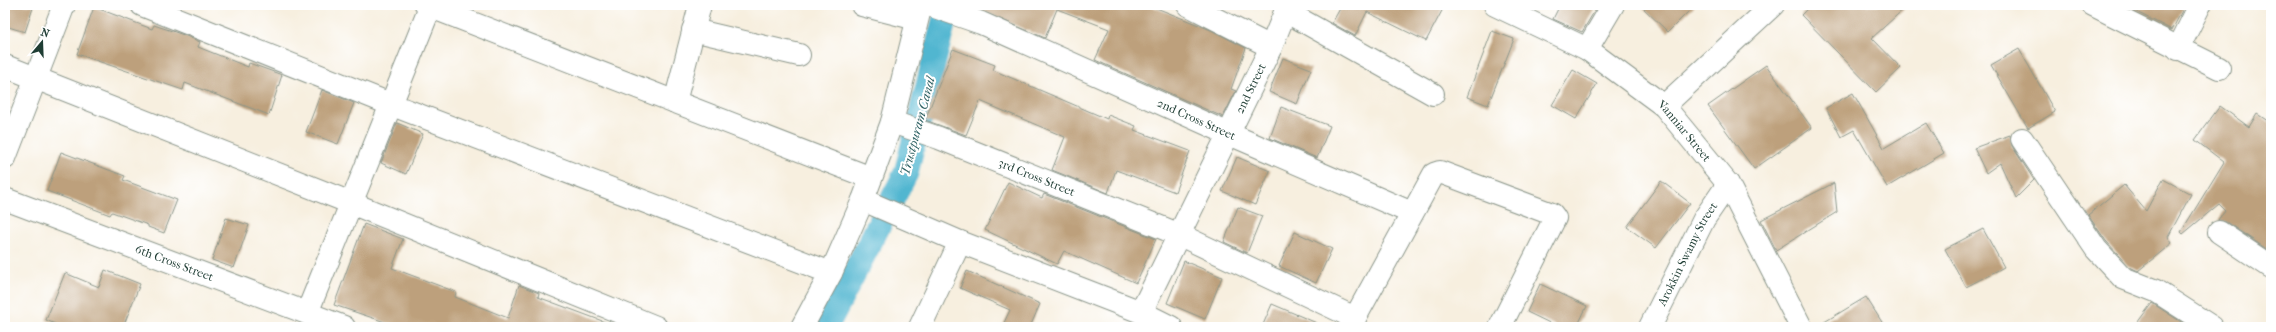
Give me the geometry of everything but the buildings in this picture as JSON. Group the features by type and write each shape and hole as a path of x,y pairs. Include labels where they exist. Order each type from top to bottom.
{"street":[{"path":"5,158 64,5"},
{"path":"142,5 390,104 831,273"},
{"path":"675,102 700,5"},
{"name":"2nd Cross Street","path":"862,5 922,10 981,23 1227,133 1412,213"},
{"path":"1188,5 1271,47"},
{"name":"Vanniar Street","path":"1495,5 1587,49 1664,106 1728,184 1801,327"},
{"path":"1587,49 1612,5"},
{"path":"1664,106 1773,5"},
{"path":"2093,5 2178,49 2219,68"},
{"path":"2178,49 2200,5"},
{"path":"307,313 429,6 871,178"},
{"path":"1287,8 1433,94"},
{"name":"2nd Street","path":"1141,312 1180,236 1227,133 1271,47 1287,8"},
{"path":"802,327 831,273 863,200 892,122 922,10"},
{"path":"693,30 799,55"},
{"path":"5,66 351,203 656,327"},
{"name":"3rd Cross Street","path":"892,122 939,138 1180,236 1352,323"},
{"path":"2022,139 2096,249 2123,278 2156,291 2212,327"},
{"path":"1352,323 1434,174 1440,172 1552,214 1555,218 1500,327"},
{"name":"Arokkin Swamy Street","path":"1650,327 1704,219 1728,184"},
{"name":"6th Cross Street","path":"5,199 344,327"},
{"path":"863,200 960,242 1141,312 1171,327"},
{"path":"2219,232 2271,267"},
{"path":"920,327 960,242"}],"waterway":[{"name":"Trustpuram Canal","path":"826,327 906,173 948,5"}]}
